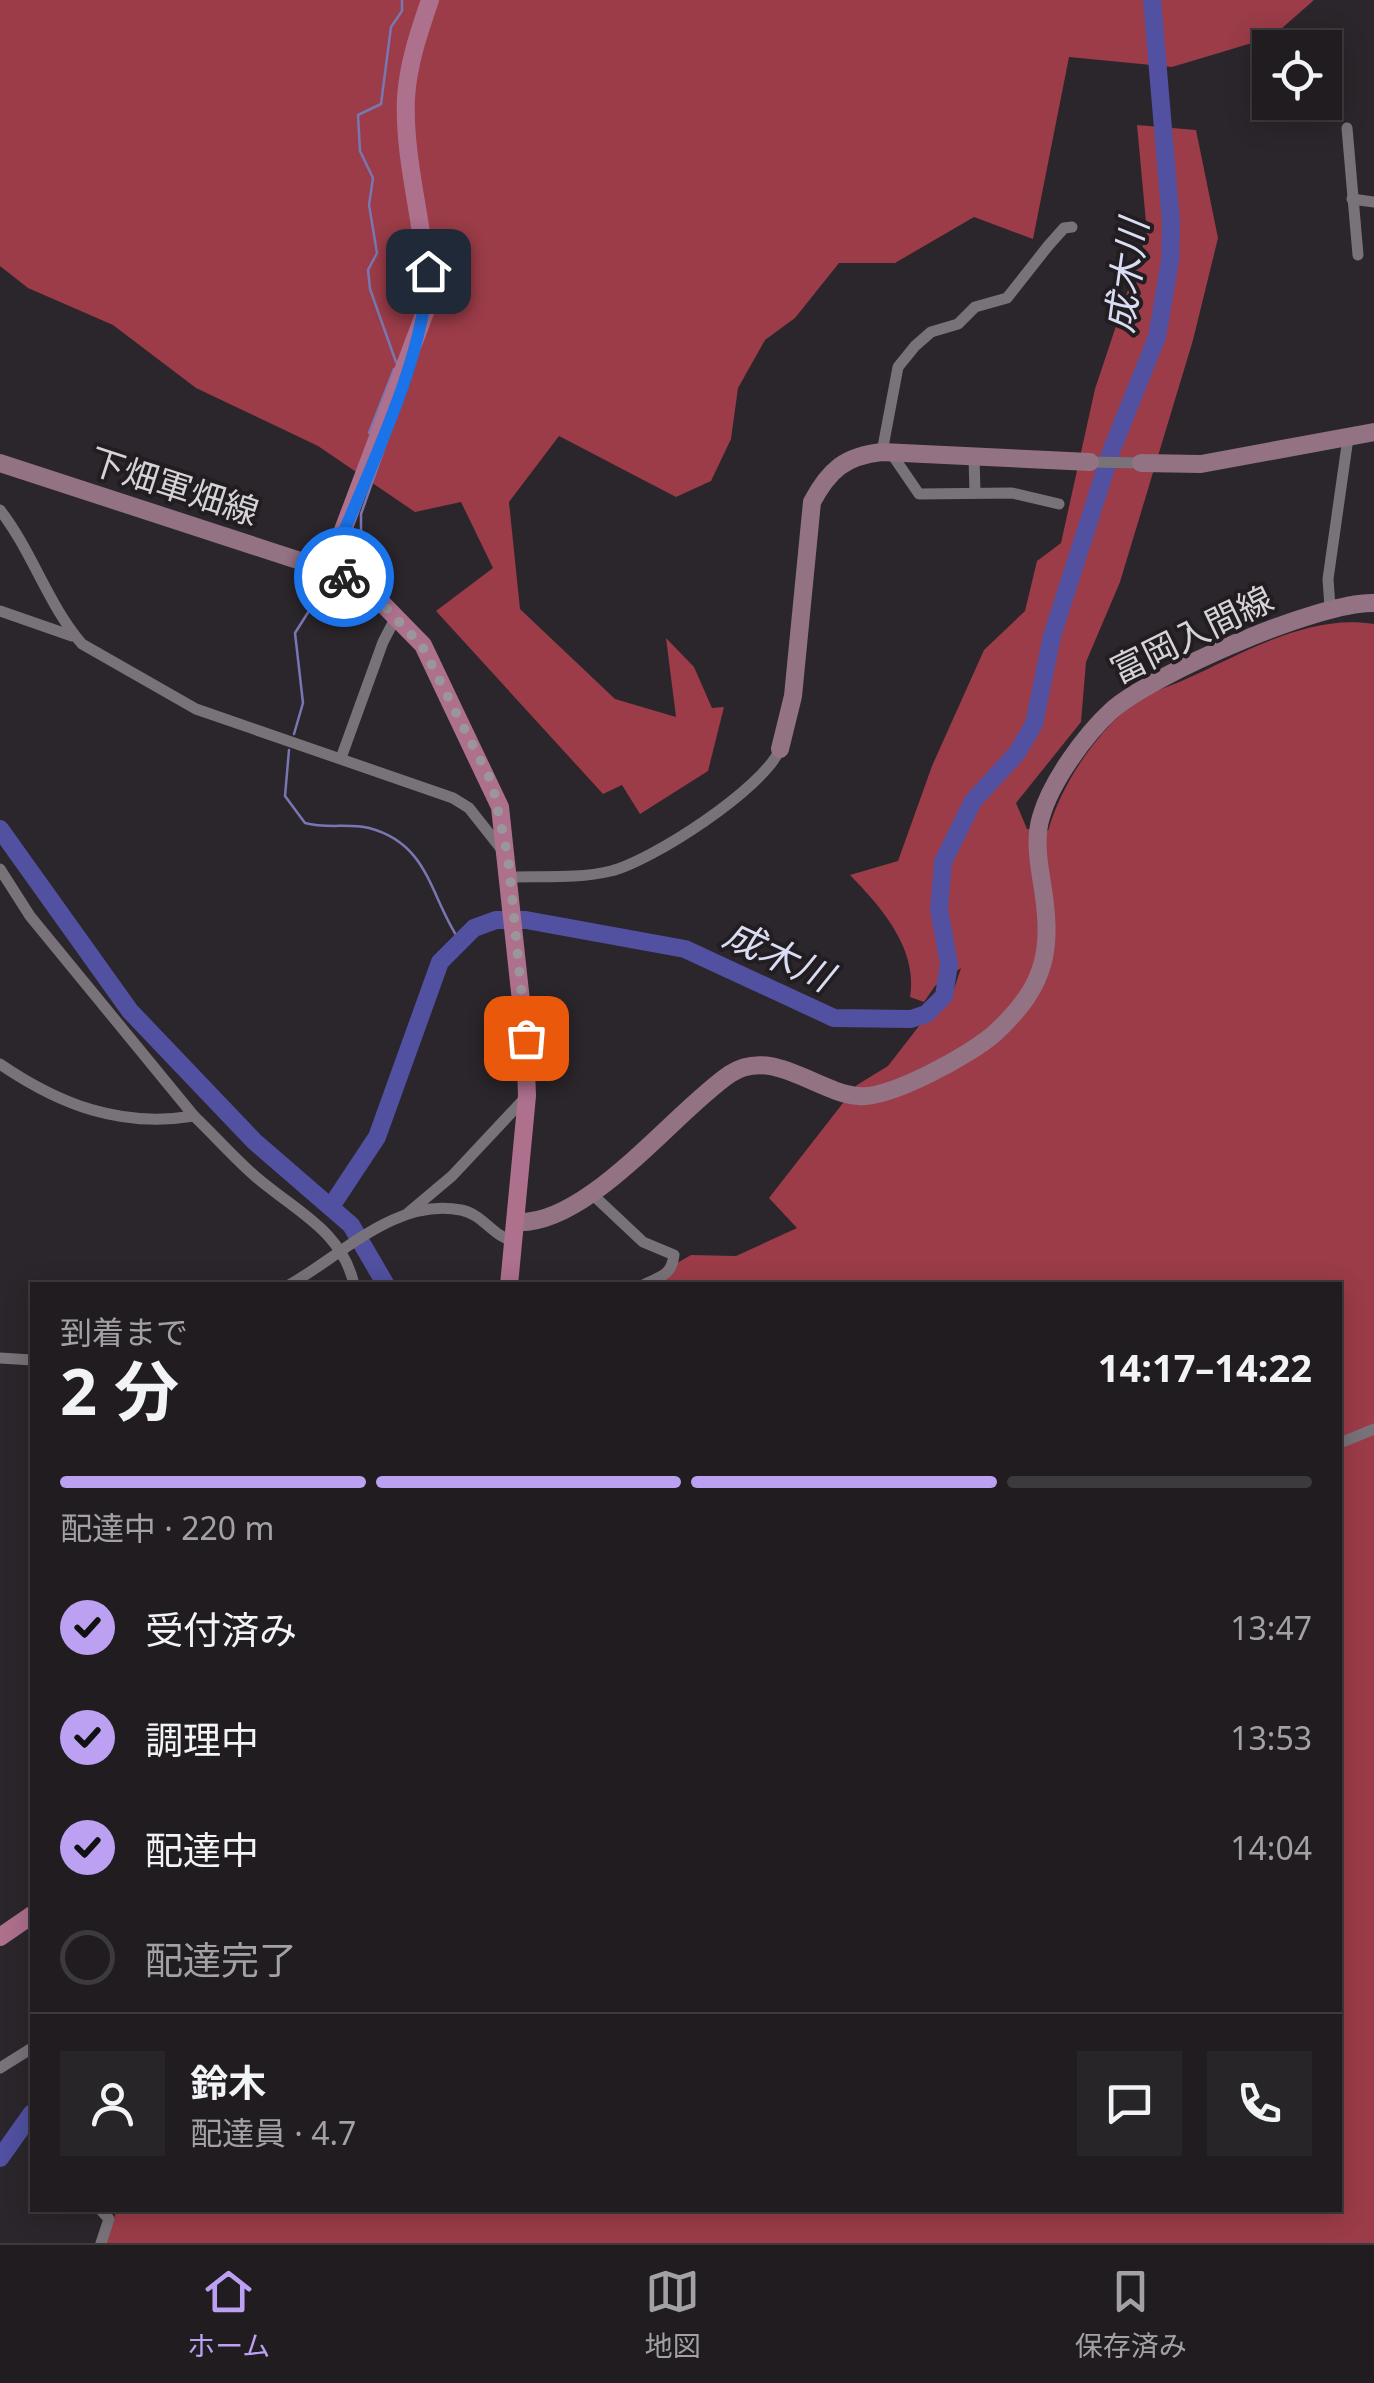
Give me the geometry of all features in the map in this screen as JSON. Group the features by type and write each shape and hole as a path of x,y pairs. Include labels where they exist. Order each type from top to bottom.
{"main road":[{"path":"430,0 412,54 406,97 406,128 428,271 427,307 328,570 372,593 397,615 422,646 492,783 508,857 527,1096 509,1282"},
{"path":"1141,464 1201,464 1374,432"},
{"path":"780,749 794,696 812,502 824,479 840,463 859,454 886,452 1090,462"},
{"name":"下畑軍畑線","path":"0,463 328,570"},
{"name":"富岡入間線","path":"516,1222 534,1220 592,1194 735,1071 777,1068 848,1094 871,1096 955,1059 994,1034 1028,996 1048,953 1038,828 1060,779 1097,726 1141,690 1330,608 1374,602"},
{"path":"0,1937 30,1915"}],"street":[{"path":"1347,128 1358,255"},
{"path":"1352,199 1374,202"},
{"path":"1059,504 1012,492 919,494 886,452 898,366 931,332 958,324 975,307 1007,298 1056,237 1072,227"},
{"path":"1330,608 1328,579 1348,438"},
{"path":"974,457 975,492"},
{"path":"1090,462 1141,464"},
{"path":"0,510 20,536 76,638"},
{"path":"0,612 76,638 131,676 196,709 462,802 508,857"},
{"path":"341,758 383,642 397,615"},
{"path":"510,881 572,876 642,860 764,774 780,749"},
{"path":"0,870 30,916 194,1116 254,1175 348,1248 354,1282"},
{"path":"0,1064 43,1092 99,1112 162,1121 194,1116"},
{"path":"293,1282 408,1213 452,1176 527,1096"},
{"path":"592,1194 643,1242 674,1255 666,1276 650,1282"},
{"path":"408,1213 462,1210 514,1241"},
{"path":"0,1358 30,1360"},
{"path":"1342,1443 1374,1429"},
{"path":"0,2068 30,2049"},
{"path":"101,2243 108,2219 103,2212"}],"shaded area":[{"path":"0,0 1314,0 1280,30 1252,30 1252,43 1172,67 1069,57 1033,239 974,217 895,263 839,263 795,318 765,340 738,388 731,439 711,481 676,497 559,436 509,502 520,609 615,699 676,717 666,638 694,667 712,708 724,707 708,771 640,814 622,785 603,794 436,611 493,568 461,502 415,512 318,446 196,388 113,325 28,288 0,266"},
{"path":"1137,125 1196,130 1218,238 1193,340 1120,582 1086,662 1081,722 1016,803 1027,829 1048,831 1080,762 1117,717 1137,701 1254,647 1301,630 1325,624 1374,624 1374,2243 100,2243 113,2224 116,2212 1342,2212 1342,1282 644,1282 691,1255 736,1256 797,1228 769,1198 857,1085 888,1066 919,1026 951,998 961,968 935,986 924,1002 910,997 909,962 903,946 885,915 850,875 898,861 932,766 984,650 1025,611 1037,561 1061,543 1095,389 1147,233"}],"waterway":[{"path":"396,362 370,289 368,270 377,253 369,205 373,178 360,151 358,115 381,104 391,27 402,11 402,0"},
{"name":"成木川","path":"332,1205 377,1137 440,962 474,928 496,920 526,920 685,949 834,1018 911,1019 926,1014 944,996 949,964 939,909 943,862 973,801 1017,753 1034,724 1052,636 1112,449 1157,337 1170,261 1171,222 1152,0"},
{"path":"369,433 394,369"},
{"path":"352,564 361,549 361,514 387,440"},
{"path":"294,734 303,703 295,633 321,592 341,588"},
{"path":"289,750 285,796 305,823 369,828 405,846 426,874 460,941"},
{"name":"成木川","path":"0,829 130,1011 254,1141 351,1225 384,1282"},
{"path":"0,2158 30,2116"}],"way so far":[{"path":"344,577 372,593 411,630 448,693 492,783 508,857 526,1038"}],"route":[{"path":"344,577 328,570 421,330 427,307 428,271"}]}
